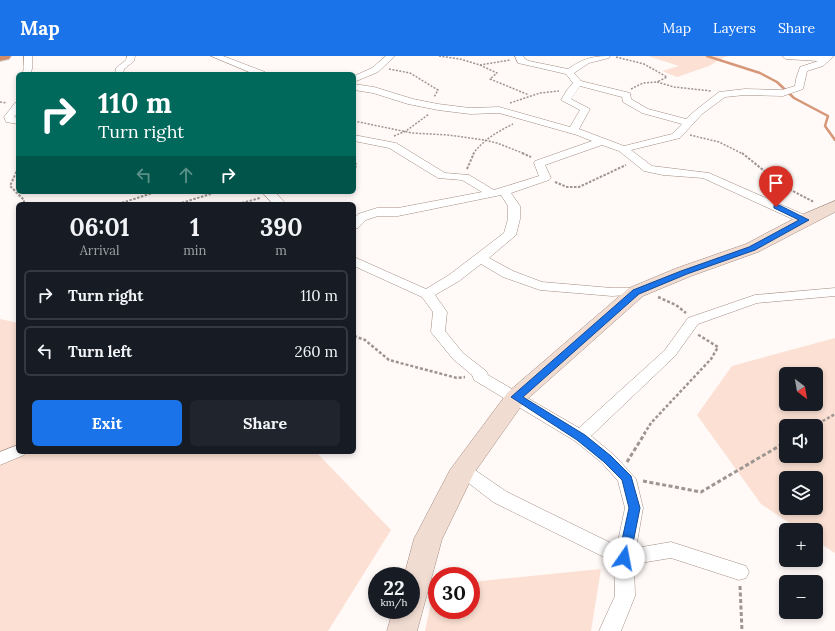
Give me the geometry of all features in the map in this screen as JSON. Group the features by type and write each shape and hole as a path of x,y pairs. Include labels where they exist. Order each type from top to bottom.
{"highway":[{"path":"0,57 4,56"}],"street":[{"path":"27,72 28,56"},
{"path":"119,72 120,68 130,61 131,56"},
{"path":"215,56 257,72"},
{"path":"356,78 379,67 391,56"},
{"path":"569,72 586,61 606,56"},
{"path":"786,56 828,58"},
{"path":"520,58 527,63 569,72 578,83 626,95 626,100 645,111 688,123"},
{"path":"623,149 676,136 688,123 722,94 745,92 783,93 793,91 800,87 800,79 803,69 820,64 828,58"},
{"path":"573,131 585,109 566,100 570,92 578,83"},
{"path":"356,87 374,90 424,105 470,111 498,110 530,118 573,131 623,149 648,169 663,172 685,172 705,175 805,220"},
{"path":"16,107 9,116 10,120 16,121"},
{"path":"356,138 392,145 442,176 465,177 498,192 514,206 514,220 510,235 454,278 427,294"},
{"path":"356,223 362,217 377,212 398,212 498,192 545,178 539,163 602,141"},
{"path":"420,568 428,539 463,470 516,397 639,291 684,272 752,248 805,220 833,209"},
{"path":"480,258 508,274 540,286 606,292 639,291"},
{"path":"356,262 427,294 440,312 438,332 458,356 480,374 480,377 516,397 580,437 608,459 624,476 634,508 624,558 625,596 610,631"},
{"path":"580,437 670,353 690,325 755,299 835,292"},
{"path":"0,459 16,452"},
{"path":"463,470 500,498 624,558 671,550 739,572"},
{"path":"402,631 405,619"}],"path":[{"path":"440,56 460,57 480,65 496,73 490,79 529,95"},
{"path":"612,56 644,64 666,77 657,82"},
{"path":"480,65 506,59 520,58"},
{"path":"379,67 410,73 438,90 436,95 424,105"},
{"path":"622,94 643,83 657,82 674,87 708,90 722,94"},
{"path":"498,110 529,95 550,90 570,92"},
{"path":"379,143 406,130 438,107"},
{"path":"465,177 469,162 475,149 484,140 511,125 530,118"},
{"path":"356,121 406,130 412,133 448,135 484,140 497,143 505,148 527,155 539,163"},
{"path":"680,133 709,138 730,146 798,195 833,209"},
{"path":"545,178 567,187 580,187 637,159"},
{"path":"16,172 10,186 16,192"},
{"path":"18,194 24,202"},
{"path":"124,202 150,194"},
{"path":"185,202 211,194"},
{"path":"248,202 273,197"},
{"path":"639,291 664,298 676,305 690,315 690,325 718,347 711,359 651,423 624,476 701,492 779,446"},
{"path":"356,337 365,340 389,360 457,378 480,377"},
{"path":"823,421 835,414"},
{"path":"739,572 742,631"}],"shaded area":[{"path":"648,56 729,56 724,57 709,66 677,77 662,71 679,66"},
{"path":"0,319 16,323 16,454 318,454 391,530 328,631 0,631"},
{"path":"835,338 835,553 823,545 823,523 790,523 761,504 697,415 732,366"},
{"path":"601,569 591,631 425,631 428,617 428,619 480,619 480,581"}],"waterway":[{"path":"707,56 760,73 777,82 794,98 828,116 825,126 835,140"}],"route":[{"path":"624,558 634,508 627,479 608,459 581,437 516,397 636,292 684,272 752,248 805,220 776,207"}]}
